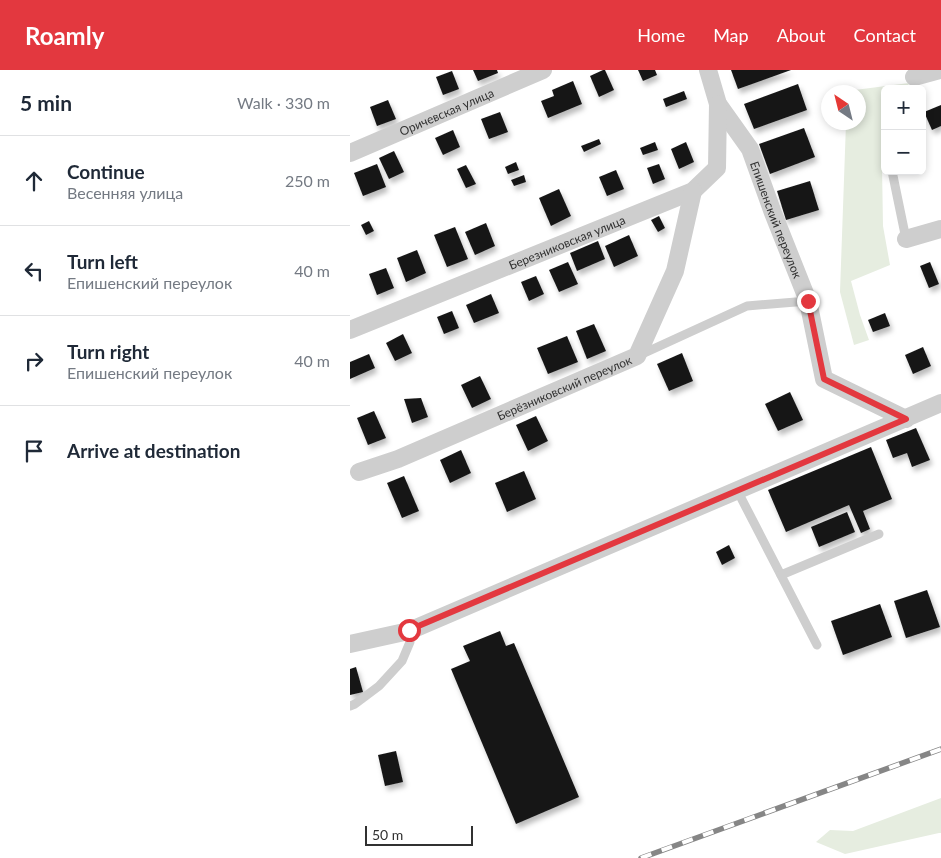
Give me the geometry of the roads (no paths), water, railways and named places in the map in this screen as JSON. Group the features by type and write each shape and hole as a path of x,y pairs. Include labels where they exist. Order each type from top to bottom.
{"street":[{"name":"Оричевская улица","path":"350,153 543,70"},
{"name":"Епишенский переулок","path":"708,70 718,104 750,149 808,301 824,379 906,419"},
{"path":"913,80 940,70"},
{"name":"Березниковская улица","path":"350,330 693,191 717,168 718,104"},
{"name":"Берёзниковский переулок","path":"359,472 398,459 637,356 675,271 693,191"},
{"path":"906,239 941,229"},
{"path":"350,644 409,630 941,403"}],"lane":[{"path":"893,175 906,239"},
{"path":"637,356 748,306 808,301"},
{"path":"738,490 817,645"},
{"path":"781,575 879,534"},
{"path":"350,706 379,686 402,661 410,642 409,630"}],"railway":[{"path":"641,858 941,749"}]}
